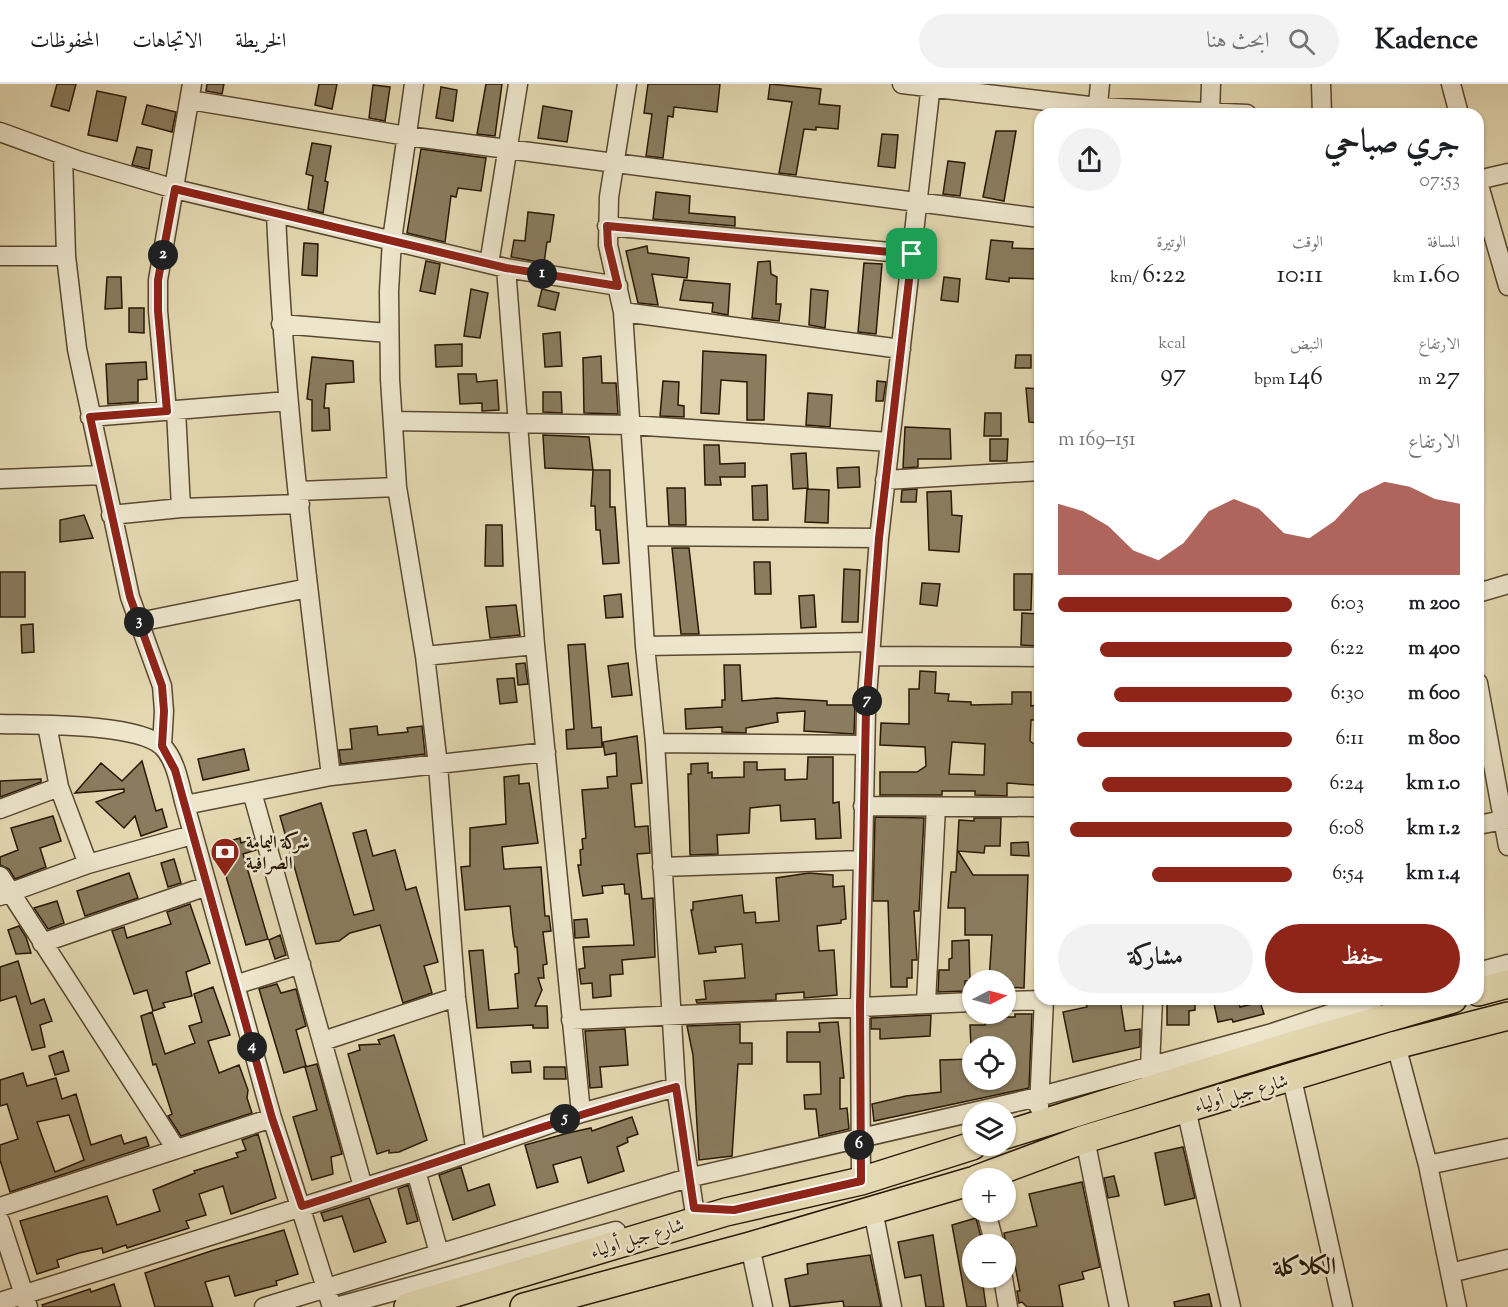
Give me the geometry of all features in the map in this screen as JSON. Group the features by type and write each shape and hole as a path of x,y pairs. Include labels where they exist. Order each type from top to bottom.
{"main road":[{"path":"1484,990 1508,984"},
{"name":"شارع جبل أولياء","path":"1016,1132 1040,1124 1152,1077 1379,1006"},
{"name":"شارع جبل أولياء","path":"1007,1168 1085,1139 1292,1079 1396,1045 1508,1016"},
{"name":"شارع جبل أولياء","path":"408,1307 734,1210 861,1181 962,1149"},
{"name":"شارع جبل أولياء","path":"524,1307 750,1246 962,1184"}],"street":[{"path":"414,84 392,240 388,333 397,488 425,656 438,765 456,998 475,1149"},
{"path":"518,84 508,148 498,266 518,421 535,645 581,1113"},
{"path":"627,84 614,163 607,226 608,245 624,312 630,425 640,536 645,646 655,743 676,1087 694,1208"},
{"path":"902,84 931,86 1077,108"},
{"path":"1097,108 1100,84"},
{"path":"1210,108 1211,84"},
{"path":"1321,84 1322,108"},
{"path":"1451,84 1457,108"},
{"path":"861,1181 859,1140 863,806 871,649 885,480 931,86"},
{"path":"181,508 158,311 158,280 191,92 407,136 1034,217"},
{"path":"0,132 63,155 175,189 498,266 618,286"},
{"path":"63,155 70,304 90,417 111,515 139,622 162,686 164,711 162,746 175,770 272,1118 302,1206 332,1307"},
{"path":"1484,179 1508,173"},
{"path":"1484,202 1508,286"},
{"path":"276,213 281,324 288,401 331,776"},
{"path":"607,226 912,254"},
{"path":"0,256 66,256"},
{"path":"624,312 901,348"},
{"path":"281,324 388,333"},
{"path":"90,417 288,401"},
{"path":"394,421 518,421 630,425 890,442"},
{"path":"885,480 1034,471"},
{"path":"0,479 103,475"},
{"path":"111,515 397,488"},
{"path":"640,536 879,538"},
{"path":"1484,591 1508,584"},
{"path":"139,622 308,588"},
{"path":"425,656 535,645"},
{"path":"645,646 871,649 1034,657"},
{"path":"1484,713 1508,846"},
{"path":"0,724 47,725 128,732 162,746"},
{"path":"47,725 59,787 88,864"},
{"path":"655,743 865,745"},
{"path":"185,805 331,776 546,752"},
{"path":"0,809 59,787"},
{"path":"252,792 363,1187"},
{"path":"863,806 1034,807"},
{"path":"926,1002 936,807"},
{"path":"1484,824 1505,820"},
{"path":"5,894 88,864 192,835"},
{"path":"662,867 862,860"},
{"path":"0,876 5,894 42,944 176,1149"},
{"path":"42,944 207,886"},
{"path":"235,985 301,964"},
{"path":"1484,970 1508,964"},
{"path":"323,1041 456,998"},
{"path":"1016,1001 1034,1000"},
{"path":"571,1020 962,1002"},
{"path":"1040,1124 1038,1097 1044,1005"},
{"path":"264,1307 688,1178 1038,1097 1152,1077 1154,1005"},
{"path":"1396,1045 1428,1166 1457,1307"},
{"path":"1292,1079 1343,1307"},
{"path":"0,1302 26,1301 302,1206 416,1171 581,1113 676,1087"},
{"path":"1186,1109 1231,1307"},
{"path":"0,1207 272,1118"},
{"path":"1085,1139 1119,1307"},
{"path":"1428,1166 1508,1148"},
{"path":"416,1171 439,1253"},
{"path":"336,1307 694,1208 734,1210"},
{"path":"873,1210 892,1307"},
{"path":"0,1221 26,1301"},
{"path":"750,1246 763,1307"},
{"path":"1450,1273 1508,1259"},
{"path":"1005,1288 1008,1307"}],"building":[{"path":"57,84 76,84 69,111 51,106"},
{"path":"207,84 224,84 222,94 206,91"},
{"path":"319,84 337,84 332,109 315,105"},
{"path":"486,84 502,84 495,136 477,134"},
{"path":"648,84 720,84 717,112 674,107 673,117 668,116 663,158 646,156 652,114 644,113"},
{"path":"770,84 821,89 819,104 840,106 838,129 816,127 816,130 804,129 796,175 779,173 792,102 768,99"},
{"path":"373,85 390,87 385,121 369,118"},
{"path":"441,87 457,90 453,121 436,118"},
{"path":"97,91 126,97 117,141 88,135"},
{"path":"147,105 176,112 172,132 142,124"},
{"path":"543,106 572,111 567,142 538,138"},
{"path":"996,131 1016,131 1004,201 983,197"},
{"path":"882,134 898,135 895,168 878,166"},
{"path":"312,143 331,146 325,181 328,182 323,213 308,209 313,176 306,174"},
{"path":"137,147 152,150 149,169 132,165"},
{"path":"421,149 486,158 481,191 458,188 456,197 451,196 445,242 407,233"},
{"path":"948,161 965,163 960,196 943,194"},
{"path":"656,192 690,196 689,213 735,217 735,226 653,219"},
{"path":"528,212 554,215 544,263 511,257 514,240 525,241"},
{"path":"991,240 1013,242 1012,248 1034,249 1034,279 1009,278 1009,282 986,279"},
{"path":"304,243 318,244 317,276 302,275"},
{"path":"647,246 648,253 689,258 687,278 652,274 658,305 638,303 626,251"},
{"path":"426,261 440,264 435,294 420,291"},
{"path":"770,261 771,274 777,277 776,304 781,304 779,321 752,318 758,262"},
{"path":"864,263 882,264 876,334 858,332"},
{"path":"107,277 121,277 122,308 105,309"},
{"path":"944,277 960,279 958,302 941,300"},
{"path":"684,280 730,284 728,315 712,312 713,303 680,300"},
{"path":"471,289 488,293 480,338 464,336"},
{"path":"542,289 559,293 555,310 538,306"},
{"path":"811,289 828,291 825,328 809,325"},
{"path":"129,308 144,308 144,333 129,332"},
{"path":"560,332 562,366 545,367 543,334"},
{"path":"462,344 462,366 436,367 435,345"},
{"path":"703,351 766,355 764,420 747,420 747,382 721,380 719,414 701,413"},
{"path":"1016,355 1031,355 1031,368 1015,368"},
{"path":"601,356 602,383 616,383 618,414 584,413 583,358"},
{"path":"312,357 353,361 354,382 326,384 324,408 329,408 330,430 312,431 312,400 307,399"},
{"path":"146,362 147,379 138,380 138,402 108,404 106,364"},
{"path":"458,374 476,374 477,382 497,380 499,410 482,411 482,403 460,404"},
{"path":"663,381 679,382 678,405 684,406 684,417 660,416"},
{"path":"877,381 886,382 883,401 876,401"},
{"path":"1026,388 1034,389 1034,422 1029,422"},
{"path":"543,392 561,392 562,413 543,412"},
{"path":"808,393 832,395 830,427 806,425"},
{"path":"985,413 1001,413 1001,436 984,436"},
{"path":"905,427 950,429 951,459 918,459 918,467 903,468"},
{"path":"543,435 589,437 593,470 545,468"},
{"path":"990,439 1008,439 1007,461 990,461"},
{"path":"704,445 719,445 720,464 745,463 745,477 720,477 721,485 705,485"},
{"path":"806,453 808,488 793,489 791,454"},
{"path":"859,467 860,487 838,488 837,468"},
{"path":"593,470 610,470 610,507 615,507 619,563 603,564 600,530 596,530 595,506 591,506"},
{"path":"767,485 768,520 753,520 752,486"},
{"path":"667,488 685,488 686,525 669,525"},
{"path":"807,489 829,490 828,523 805,522"},
{"path":"917,489 916,502 901,502 902,490"},
{"path":"951,491 952,515 962,516 959,552 929,550 927,492"},
{"path":"84,515 93,538 60,542 60,520"},
{"path":"486,525 502,525 503,566 485,566"},
{"path":"672,548 689,548 699,634 681,634"},
{"path":"754,562 770,562 771,594 755,594"},
{"path":"844,569 860,570 858,622 842,622"},
{"path":"0,572 25,572 25,617 0,617"},
{"path":"1014,574 1032,574 1031,610 1014,610"},
{"path":"922,583 940,584 937,606 920,604"},
{"path":"621,594 623,617 606,618 604,596"},
{"path":"814,595 816,627 801,628 799,596"},
{"path":"516,605 520,635 490,638 486,607"},
{"path":"1022,613 1034,614 1034,646 1021,645"},
{"path":"33,624 34,652 22,653 21,625"},
{"path":"585,644 592,728 601,727 602,747 567,749 566,730 574,729 568,645"},
{"path":"525,663 528,684 518,685 516,664"},
{"path":"628,663 632,695 612,697 608,666"},
{"path":"724,665 740,665 742,701 776,698 827,701 827,705 855,705 854,734 804,731 805,711 777,713 778,722 746,728 746,733 722,732 722,727 686,729 685,709 722,707 722,700 725,700"},
{"path":"920,671 936,672 935,693 949,694 948,701 971,702 971,705 1012,704 1012,692 1031,692 1034,720 1031,720 1030,741 1034,744 1034,785 1007,783 1007,796 975,795 975,791 942,791 942,795 880,795 880,772 917,772 926,766 925,747 880,745 881,723 909,724 909,689 919,689","holes":["952,742 985,744 984,775 949,774"]},
{"path":"514,678 517,702 500,704 497,679"},
{"path":"377,726 378,735 408,732 407,728 422,726 425,754 341,764 339,750 352,749 350,729"},
{"path":"637,736 642,783 631,784 635,827 648,826 650,853 637,854 642,899 653,898 655,957 622,960 623,974 610,975 611,996 593,998 592,983 581,984 579,969 585,968 583,947 634,945 629,894 625,894 624,884 602,886 603,893 583,896 578,865 581,865 582,839 586,838 582,790 608,788 607,777 617,776 616,753 605,755 603,742"},
{"path":"244,749 249,770 203,780 198,759"},
{"path":"808,757 833,757 833,803 839,802 841,838 816,839 815,819 781,821 780,805 750,808 749,833 717,835 718,854 690,855 688,774 691,774 691,764 708,763 708,773 712,772 712,778 744,777 744,762 757,762 757,770 785,769 785,780 807,779"},
{"path":"142,761 156,811 162,809 167,827 141,836 135,816 124,828 96,802 124,792 124,789 75,793 101,763 122,781"},
{"path":"519,775 519,784 529,783 538,843 502,847 504,869 541,867 545,916 549,916 551,931 543,932 547,964 543,965 544,978 538,978 542,990 535,1006 547,1006 548,1028 533,1028 533,1025 477,1028 469,951 483,950 489,1010 518,1008 515,974 519,973 517,947 515,947 510,906 465,910 461,867 470,866 470,828 506,824 504,777"},
{"path":"41,779 41,782 0,797 0,781"},
{"path":"321,803 354,915 374,910 353,833 366,830 373,856 395,850 406,890 416,887 438,962 424,966 432,993 403,1003 380,925 350,933 339,941 316,944 280,816"},
{"path":"53,816 61,841 40,848 46,867 15,879 9,869 0,865 0,857 18,850 11,828"},
{"path":"875,817 924,818 919,911 914,911 917,960 912,960 912,978 907,978 907,987 891,987 888,901 873,901"},
{"path":"974,818 1001,818 1000,846 985,846 984,853 958,851 973,875 1028,875 1024,988 1016,988 1016,970 990,970 992,935 965,935 965,908 948,908 951,872 956,872 959,820 974,821"},
{"path":"240,838 241,843 253,839 256,850 243,854 268,939 246,945 217,845"},
{"path":"1028,842 1029,856 1011,855 1011,843"},
{"path":"174,859 181,883 168,887 161,863"},
{"path":"129,873 138,898 85,916 77,891"},
{"path":"809,873 833,875 833,887 844,886 846,919 841,920 841,923 817,926 819,951 834,950 837,995 804,998 804,992 776,994 776,1000 697,1003 696,1000 706,999 704,981 745,978 742,944 715,947 716,952 699,954 691,910 693,910 693,902 742,895 744,913 755,912 756,923 779,921 776,878"},
{"path":"57,901 64,923 48,929 34,908"},
{"path":"190,904 210,963 186,972 192,996 163,1003 165,1007 153,1011 147,990 134,994 112,931 124,927 127,938 171,924 167,912"},
{"path":"587,919 589,937 575,938 574,920"},
{"path":"19,926 26,937 31,953 16,954 8,930"},
{"path":"280,935 286,955 275,959 269,940"},
{"path":"969,940 970,970 962,970 962,991 938,992 939,970 949,970 952,941"},
{"path":"18,961 31,1004 44,999 52,1021 40,1025 45,1047 32,1050 16,996 0,1001 0,967"},
{"path":"277,984 281,993 296,989 306,1026 296,1030 306,1066 284,1073 259,989"},
{"path":"213,987 230,1035 208,1041 219,1073 239,1065 248,1090 247,1098 252,1113 181,1136 168,1116 172,1114 156,1064 153,1065 141,1016 152,1012 165,1054 195,1043 189,1026 202,1022 194,994"},
{"path":"1087,1005 1121,1005 1125,1031 1140,1029 1140,1047 1073,1062 1063,1012 1087,1007"},
{"path":"1167,1005 1195,1005 1195,1010 1189,1011 1189,1025 1167,1025"},
{"path":"1214,1005 1240,1005 1240,1007 1261,1005 1264,1014 1233,1022 1232,1019 1218,1022"},
{"path":"1016,1014 1032,1014 1029,1088 874,1121 872,1104 906,1096 941,1092 940,1060 962,1059 962,1090 1016,1090 1016,1036 970,1036 970,1025 1016,1024"},
{"path":"931,1015 930,1036 880,1039 880,1029 871,1029 871,1018"},
{"path":"838,1022 844,1078 840,1078 840,1109 847,1108 849,1129 819,1136 816,1109 805,1109 804,1095 821,1094 820,1062 787,1062 787,1032 820,1032 819,1023"},
{"path":"740,1024 740,1043 752,1043 752,1064 738,1064 732,1156 699,1160 693,1055 687,1026"},
{"path":"625,1029 628,1065 600,1067 602,1087 590,1088 585,1031"},
{"path":"394,1035 427,1140 399,1152 389,1153 389,1150 377,1154 348,1054 360,1050 359,1045 380,1044 378,1040"},
{"path":"63,1051 69,1071 55,1075 49,1056"},
{"path":"530,1061 531,1072 512,1073 511,1062"},
{"path":"317,1064 342,1154 331,1157 333,1174 312,1180 293,1117 317,1110 305,1067"},
{"path":"544,1067 565,1067 566,1079 544,1079"},
{"path":"23,1073 27,1086 56,1078 62,1099 76,1094 91,1145 121,1135 124,1144 146,1137 149,1146 10,1192 0,1160 0,1145 18,1139 7,1104 0,1106 0,1080","holes":["69,1115 84,1160 55,1172 37,1122"]},
{"path":"632,1117 638,1134 627,1138 628,1142 617,1147 624,1171 588,1183 581,1157 553,1165 558,1182 537,1188 525,1145 591,1128 592,1131"},
{"path":"258,1134 276,1198 231,1214 223,1186 199,1194 206,1215 186,1221 189,1228 127,1248 126,1245 103,1253 102,1248 79,1253 57,1260 59,1267 37,1274 20,1221 107,1196 117,1225 160,1211 153,1190 195,1173 194,1171 238,1157 236,1153 246,1150 242,1140"},
{"path":"1183,1147 1195,1198 1165,1205 1155,1153"},
{"path":"461,1167 468,1191 489,1184 495,1205 453,1220 439,1175"},
{"path":"1114,1176 1119,1196 1108,1198 1104,1178"},
{"path":"1082,1182 1100,1267 1082,1272 1084,1279 1059,1285 1063,1307 1027,1307 1022,1302 1019,1303 1016,1234 1004,1233 1037,1226 1029,1194"},
{"path":"408,1185 418,1221 407,1224 398,1189"},
{"path":"369,1198 386,1242 354,1252 342,1216 324,1221 321,1213"},
{"path":"977,1222 980,1234 962,1234 962,1280 952,1225"},
{"path":"284,1230 298,1274 276,1281 277,1285 235,1296 229,1276 205,1282 213,1307 155,1307 145,1273"},
{"path":"933,1235 944,1307 926,1307 921,1275 905,1278 898,1242"},
{"path":"870,1255 881,1307 844,1307 843,1301 790,1307 785,1279 808,1274 807,1264"},
{"path":"114,1284 121,1307 43,1307 42,1305 90,1289 91,1292"},
{"path":"964,1288 983,1288 986,1307 967,1307"},
{"path":"1209,1294 1212,1307 1175,1307 1174,1302"}],"place":[{"name":"شركة اليمامة الصرافية","path":"225,878"}],"district":[{"name":"الكلاكلة","path":"1305,1266"}],"route":[{"path":"175,189 506,268 618,286 611,264 607,226 912,254 879,538 866,710 860,1006 861,1181 734,1210 724,1207 694,1208 676,1087 581,1113 416,1171 302,1206 272,1118 175,770 162,746 164,700 162,686 130,597 90,417 167,411 158,311 158,280 175,189"}]}
